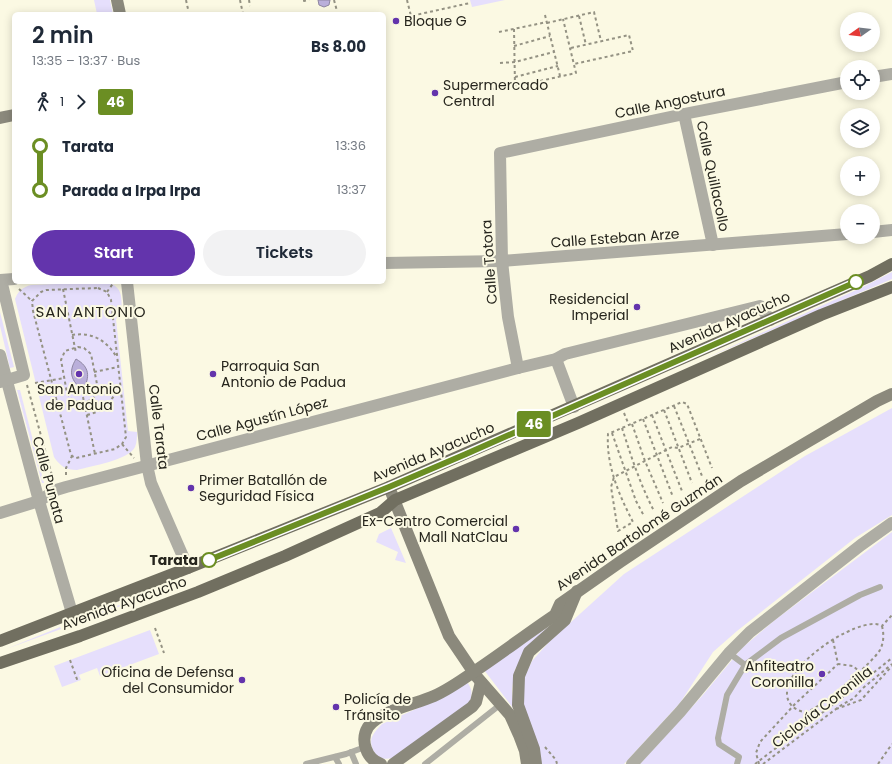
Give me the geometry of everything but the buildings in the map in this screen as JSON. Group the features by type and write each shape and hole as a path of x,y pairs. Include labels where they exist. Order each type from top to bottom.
{"main road":[{"name":"Avenida Ayacucho","path":"0,641 72,614 389,487 870,276 892,264"},
{"name":"Avenida Ayacucho","path":"0,663 80,636 198,592 285,556 380,513 395,500 578,423 821,315 892,287"}],"street":[{"path":"117,0 120,12"},
{"path":"880,76 892,74"},
{"name":"Calle Angostura","path":"500,153 684,114 840,83"},
{"name":"Calle Quillacollo","path":"684,114 713,245"},
{"path":"0,118 12,115"},
{"name":"Calle Totora","path":"500,153 502,261 508,317 518,368"},
{"path":"880,231 892,230"},
{"name":"Calle Esteban Arze","path":"386,263 502,261 840,235"},
{"path":"3,381 24,375 7,280"},
{"name":"Calle Tarata","path":"127,284 145,466 188,568"},
{"name":"Calle Agustín López","path":"0,513 39,501 61,489 556,359 566,354 760,306 770,320"},
{"name":"Calle Punata","path":"0,355 3,381 72,614"},
{"path":"556,359 574,406"},
{"name":"Avenida Bartolomé Guzmán","path":"365,747 365,734 369,726 380,716 434,696 460,681 555,615 560,604 577,591 740,481 877,401 892,394"},
{"path":"389,487 448,636 479,679 510,715 520,735 527,764"},
{"path":"632,764 680,712 730,653 756,628 861,545 892,523"},
{"path":"536,764 534,749 518,704 519,676 529,652 565,620 577,591"},
{"path":"393,764 472,707 476,702 479,679"},
{"path":"365,747 369,756 375,762 381,764"}],"lane":[{"path":"737,764 739,757 719,744 718,738 727,695 745,666 781,638 860,595 880,587"},
{"path":"730,653 745,666"},
{"path":"424,764 501,704"},
{"path":"306,764 365,747"},
{"path":"351,752 356,764"},
{"path":"335,756 339,764"}],"path":[{"path":"186,0 188,9"},
{"path":"240,0 243,12"},
{"path":"249,0 250,6"},
{"path":"304,0 309,0"},
{"path":"334,0 337,11"},
{"path":"407,0 411,16 470,3"},
{"path":"499,32 594,12 601,41"},
{"path":"545,15 560,76"},
{"path":"579,16 586,45"},
{"path":"493,89 515,86 576,73 564,19"},
{"path":"514,29 515,86"},
{"path":"570,48 629,35 633,50 574,64"},
{"path":"514,46 550,36"},
{"path":"500,63 515,62 554,52"},
{"path":"515,77 558,66"},
{"path":"7,280 32,301 33,311 72,456 66,468 61,489"},
{"path":"107,292 113,284"},
{"path":"32,301 41,292 46,290 98,288 107,292 111,300 126,437 122,444 115,449 82,458 72,456"},
{"path":"63,289 76,353"},
{"path":"72,334 81,334 98,338 106,343 117,357"},
{"path":"74,348 84,348 91,354 94,372 98,389 97,394 92,400 85,402 79,403 72,400 67,393 61,360 62,355 65,351 74,348"},
{"path":"94,372 118,367"},
{"name":"Calle Punata","path":"24,375 61,489"},
{"path":"35,383 64,378"},
{"path":"87,415 104,407 115,394 120,383"},
{"path":"84,397 95,454"},
{"path":"700,439 678,448 672,447 614,477 611,487 618,531 633,522 624,505 614,477 607,446 608,434 682,402 687,404 712,468"},
{"path":"674,406 702,476"},
{"path":"664,410 692,483"},
{"path":"652,415 682,491"},
{"path":"643,419 672,497"},
{"path":"632,424 645,461 663,503"},
{"path":"622,428 634,467 654,511"},
{"path":"612,432 636,501 644,516"},
{"path":"122,444 145,466"},
{"path":"882,626 878,624 871,624 864,626 833,640 809,657 792,678 788,686 788,700 793,707 806,712 812,710 820,705 874,659 883,640 882,626 892,615"},
{"path":"155,628 164,653"},
{"path":"833,640 838,664"},
{"path":"755,764 759,763 892,658"},
{"path":"70,660 78,682"},
{"path":"838,664 853,666 867,678"},
{"path":"759,763 756,753 760,742 793,707 838,664"},
{"path":"835,709 861,700 892,665"},
{"name":"Ciclovía Coronilla","path":"763,764 835,709 854,698 863,688 892,665"},
{"path":"878,764 892,744"}],"shaded area":[{"path":"94,0 110,0 113,12 97,12"},
{"path":"318,0 330,0 329,5 324,7 319,5"},
{"path":"470,0 505,0 472,7"},
{"path":"892,272 892,279 702,360 865,286"},
{"path":"112,284 119,290 122,313 116,319 128,431 137,432 135,447 125,456 77,470 66,468 54,457 15,299 21,290 31,285"},
{"path":"0,312 14,367 10,368 0,326"},
{"path":"76,359 84,365 88,377 83,390 73,380 72,376 72,368"},
{"path":"17,390 20,390 44,483 42,483"},
{"path":"892,408 892,515 855,538 737,631 713,652 680,703 624,764 540,764 524,714 524,678 532,661 549,642 624,574 805,456"},
{"path":"391,528 406,563 395,560 398,552 376,542 379,534"},
{"path":"892,532 892,764 640,764 702,696 742,648 775,620"},
{"path":"180,583 90,618 89,616"},
{"path":"557,621 515,669 512,689 513,708 484,670"},
{"path":"60,627 61,629 6,649 58,628"},
{"path":"150,630 159,654 100,676 97,668 79,675 81,680 62,687 54,666"},
{"path":"467,682 472,692 470,702 398,756 384,759 377,755 372,746 371,740 374,733 382,724 434,701"}],"bus line":[{"name":"46","path":"209,560 466,454 856,282"}],"place":[{"name":"Bloque G","path":"396,21"},
{"name":"Supermercado Central","path":"435,93"},
{"name":"Residencial Imperial","path":"637,307"},
{"name":"San Antonio de Padua","path":"79,374"},
{"name":"Parroquia San Antonio de Padua","path":"213,374"},
{"name":"Primer Batallón de Seguridad Física","path":"191,488"},
{"name":"Ex-Centro Comercial Mall NatClau","path":"516,529"},
{"name":"Tarata","path":"209,560"},
{"name":"Anfiteatro Coronilla","path":"822,674"},
{"name":"Oficina de Defensa del Consumidor","path":"242,680"},
{"name":"Policía de Tránsito","path":"336,707"}],"district":[{"name":"SAN ANTONIO","path":"91,311"}]}
